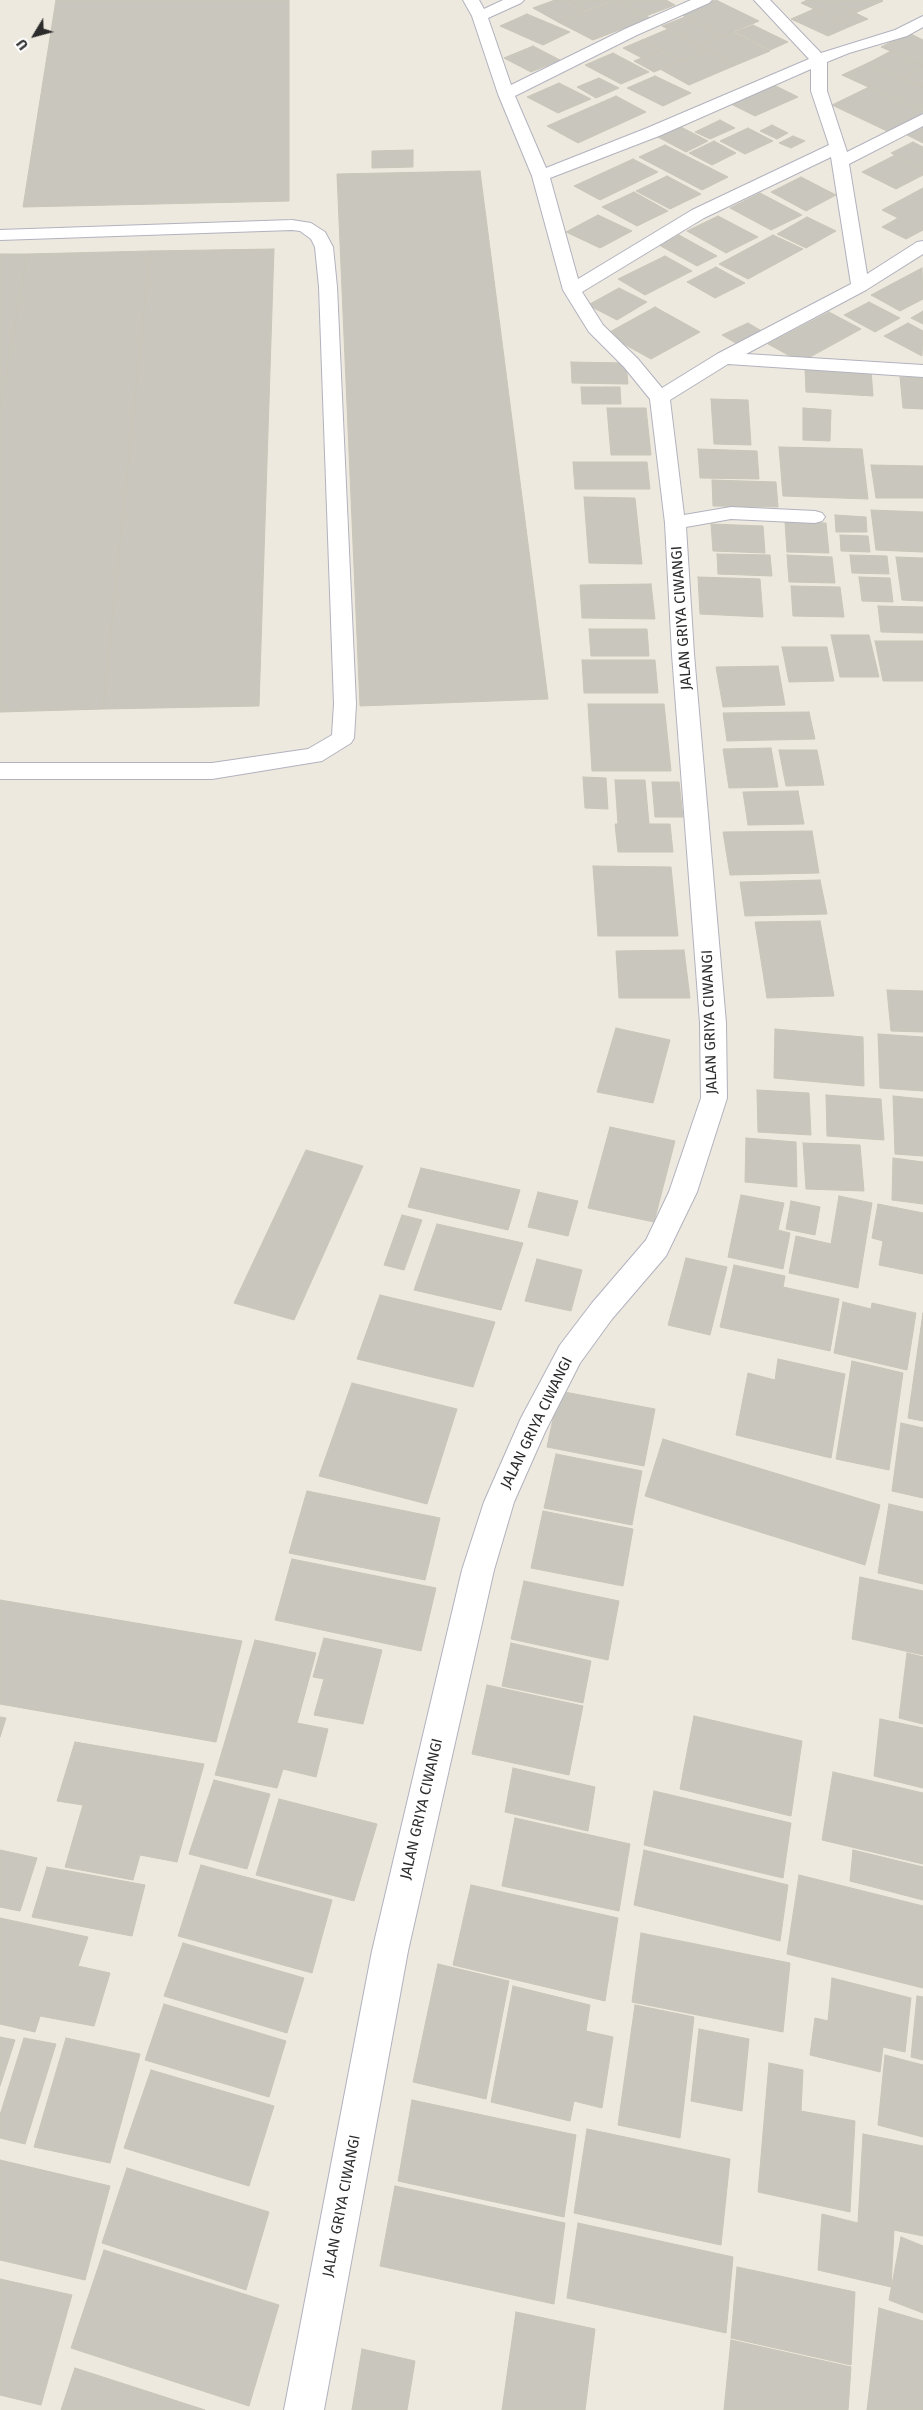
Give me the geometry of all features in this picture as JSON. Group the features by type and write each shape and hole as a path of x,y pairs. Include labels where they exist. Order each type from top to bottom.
{"street":[{"path":"471,0 480,16 506,94 542,176 572,290 596,328 631,363 660,398 724,358 860,286 923,246"},
{"path":"480,16 516,0"},
{"path":"506,94 631,32 704,0"},
{"path":"762,0 819,60 819,91 840,154 860,286"},
{"path":"542,176 653,132 843,50 901,34 923,21"},
{"path":"572,290 698,214 923,119"},
{"path":"0,235 292,225 305,227 319,236 324,247 328,287 345,704 342,738 314,756 212,771 0,772"},
{"path":"724,358 923,371"},
{"name":"JALAN GRIYA CIWANGI","path":"304,2410 390,1951 478,1570 499,1502 532,1427 570,1354 602,1311 656,1248 683,1192 714,1098 713,1023 683,654 676,523 660,398"},
{"path":"676,523 731,513 815,517"}],"building":[{"path":"56,0 289,0 289,201 23,207"},
{"path":"555,0 568,0 587,10 558,22 533,8"},
{"path":"568,0 614,0 587,10"},
{"path":"616,0 650,18 593,40 558,22"},
{"path":"616,0 666,0 675,5 646,16"},
{"path":"716,0 759,21 723,36 680,14"},
{"path":"807,0 828,0 868,19 851,26 801,3"},
{"path":"828,0 881,0 883,1 855,13"},
{"path":"814,9 851,26 828,36 791,19"},
{"path":"527,14 570,32 543,45 500,26"},
{"path":"685,17 723,36 699,45 662,26"},
{"path":"753,25 788,42 770,50 735,32"},
{"path":"668,29 708,50 681,61 642,40"},
{"path":"733,32 770,51 736,65 699,45"},
{"path":"909,33 923,40 923,65 881,47"},
{"path":"642,40 662,50 642,58 623,48"},
{"path":"533,46 560,60 531,72 504,58"},
{"path":"662,50 681,61 654,72 634,61"},
{"path":"708,50 736,65 689,85 660,69"},
{"path":"891,51 923,65 923,67 901,78 868,63"},
{"path":"613,53 649,72 621,84 585,65"},
{"path":"868,63 923,87 923,112 842,75"},
{"path":"923,67 923,87 901,78"},
{"path":"655,76 691,93 663,106 627,88"},
{"path":"599,78 619,88 596,98 577,87"},
{"path":"559,83 591,99 558,113 527,97"},
{"path":"774,85 798,97 755,116 731,104"},
{"path":"869,87 923,113 887,131 832,105"},
{"path":"616,96 646,112 578,143 547,126"},
{"path":"720,120 735,128 710,139 695,132"},
{"path":"772,125 788,133 777,139 760,131"},
{"path":"679,126 708,141 686,152 656,136"},
{"path":"923,127 923,143 907,135"},
{"path":"748,128 773,141 745,154 720,141"},
{"path":"793,136 805,141 791,148 779,143"},
{"path":"714,141 736,153 712,165 689,153"},
{"path":"913,142 923,147 923,169 891,153"},
{"path":"665,145 728,177 702,190 639,157"},
{"path":"413,150 413,167 372,168 372,151"},
{"path":"895,155 923,169 923,175 896,189 862,172"},
{"path":"633,159 658,172 600,200 574,186"},
{"path":"480,171 548,699 360,706 337,174"},
{"path":"667,176 701,194 670,209 636,191"},
{"path":"801,177 836,195 806,211 771,192"},
{"path":"923,188 923,230 906,239 882,227 898,218 882,210"},
{"path":"634,192 668,211 637,226 602,207"},
{"path":"760,193 802,215 771,230 730,208"},
{"path":"598,215 632,231 600,248 566,232"},
{"path":"718,216 758,237 726,253 687,231"},
{"path":"807,217 836,231 806,248 777,234"},
{"path":"679,235 717,256 697,266 659,245"},
{"path":"773,235 803,249 748,279 719,264"},
{"path":"274,249 259,706 103,709 150,251"},
{"path":"150,251 103,709 0,712 0,409 27,254"},
{"path":"0,254 27,254 0,409"},
{"path":"665,256 692,271 645,295 618,279"},
{"path":"716,267 745,283 715,298 687,282"},
{"path":"922,268 923,299 900,311 871,295"},
{"path":"619,288 647,302 617,320 588,305"},
{"path":"869,302 900,318 875,332 844,315"},
{"path":"655,307 700,332 651,359 606,334"},
{"path":"923,311 923,324 911,318"},
{"path":"829,312 861,329 801,362 768,344"},
{"path":"748,323 765,333 739,345 722,335"},
{"path":"908,323 923,331 922,356 884,336"},
{"path":"571,362 626,363 628,384 572,383"},
{"path":"805,367 871,370 873,396 806,392"},
{"path":"900,377 923,378 923,409 903,408"},
{"path":"581,387 620,387 621,404 582,404"},
{"path":"711,399 748,400 751,445 714,444"},
{"path":"607,408 646,408 651,455 611,455"},
{"path":"803,408 831,410 830,441 803,440"},
{"path":"779,447 862,449 868,499 783,496"},
{"path":"698,449 757,451 759,479 700,478"},
{"path":"573,462 647,462 650,489 575,489"},
{"path":"871,465 923,466 923,498 876,498"},
{"path":"712,480 776,482 778,507 713,506"},
{"path":"584,497 635,498 642,564 589,563"},
{"path":"871,510 923,512 923,552 876,550"},
{"path":"835,515 866,517 867,532 836,532"},
{"path":"785,522 826,523 829,553 787,552"},
{"path":"711,524 763,526 765,553 713,551"},
{"path":"840,535 868,536 870,552 841,551"},
{"path":"717,554 770,555 772,576 718,574"},
{"path":"787,555 832,557 835,583 789,582"},
{"path":"850,555 887,556 889,574 852,573"},
{"path":"896,557 923,558 923,601 902,600"},
{"path":"698,577 760,579 763,617 700,614"},
{"path":"859,577 890,578 893,602 862,601"},
{"path":"651,584 655,619 582,618 580,585"},
{"path":"791,586 840,587 844,617 793,616"},
{"path":"878,606 923,607 923,633 881,632"},
{"path":"589,629 647,629 649,656 591,656"},
{"path":"831,635 869,635 879,677 840,677"},
{"path":"875,641 923,641 923,681 883,681"},
{"path":"782,647 827,647 834,681 789,682"},
{"path":"582,660 655,660 658,693 584,693"},
{"path":"778,666 785,705 723,707 716,667"},
{"path":"588,704 664,704 671,771 592,771"},
{"path":"809,712 815,739 727,741 723,713"},
{"path":"771,748 778,787 729,788 723,749"},
{"path":"779,750 817,750 824,785 786,786"},
{"path":"583,777 606,778 608,809 585,808"},
{"path":"615,780 645,780 649,824 670,824 673,852 618,852 615,824 618,824"},
{"path":"652,782 679,782 683,817 655,817"},
{"path":"798,791 804,824 748,825 743,792"},
{"path":"812,831 819,873 730,875 723,832"},
{"path":"593,866 671,867 678,936 598,936"},
{"path":"820,880 827,914 745,916 740,882"},
{"path":"820,921 834,996 767,998 755,922"},
{"path":"684,950 690,998 619,998 616,951"},
{"path":"887,990 923,991 923,1032 891,1031"},
{"path":"616,1028 670,1040 653,1103 597,1092"},
{"path":"775,1029 863,1037 864,1086 774,1078"},
{"path":"878,1034 923,1037 923,1091 880,1088"},
{"path":"757,1090 809,1093 811,1135 758,1132"},
{"path":"826,1095 881,1099 884,1140 827,1136"},
{"path":"893,1096 923,1099 923,1156 895,1154"},
{"path":"610,1127 675,1141 654,1222 588,1208"},
{"path":"746,1138 796,1142 797,1187 745,1182"},
{"path":"803,1143 860,1145 864,1191 806,1189"},
{"path":"306,1150 363,1166 294,1320 234,1303"},
{"path":"893,1158 923,1162 923,1204 892,1200"},
{"path":"421,1168 520,1190 508,1230 408,1207"},
{"path":"538,1192 578,1201 568,1236 528,1227"},
{"path":"741,1195 784,1203 778,1230 790,1233 783,1269 728,1257"},
{"path":"839,1196 872,1203 858,1288 789,1273 796,1236 831,1244"},
{"path":"791,1201 820,1207 815,1235 786,1229"},
{"path":"878,1204 923,1213 923,1274 879,1265 883,1241 872,1238"},
{"path":"402,1215 422,1220 404,1270 384,1265"},
{"path":"437,1224 523,1243 501,1310 414,1290"},
{"path":"686,1258 727,1267 710,1335 668,1325"},
{"path":"537,1259 582,1270 571,1311 525,1301"},
{"path":"734,1265 785,1276 783,1287 839,1299 830,1351 720,1327"},
{"path":"380,1295 495,1322 473,1387 357,1359"},
{"path":"843,1302 871,1309 872,1303 916,1313 907,1370 834,1353"},
{"path":"923,1313 923,1421 908,1418"},
{"path":"778,1359 845,1374 831,1458 736,1435 748,1373 775,1380"},
{"path":"852,1361 903,1373 889,1470 836,1459"},
{"path":"352,1383 457,1409 427,1504 319,1476"},
{"path":"559,1391 655,1409 644,1466 547,1447"},
{"path":"901,1423 923,1428 923,1498 892,1491"},
{"path":"663,1439 880,1505 865,1565 645,1496"},
{"path":"556,1454 642,1471 632,1525 544,1508"},
{"path":"307,1491 440,1518 425,1580 289,1553"},
{"path":"889,1504 923,1512 923,1584 878,1573"},
{"path":"543,1511 633,1529 623,1586 531,1568"},
{"path":"292,1559 436,1588 421,1651 275,1620"},
{"path":"860,1577 923,1591 923,1655 852,1639"},
{"path":"524,1581 619,1601 608,1660 511,1639"},
{"path":"0,1600 242,1641 216,1742 0,1704"},
{"path":"324,1638 382,1650 363,1724 314,1715 324,1679 313,1677"},
{"path":"255,1640 316,1653 297,1723 328,1729 316,1777 283,1769 277,1788 215,1775"},
{"path":"511,1643 591,1661 583,1703 502,1686"},
{"path":"907,1653 923,1657 923,1724 899,1718"},
{"path":"487,1685 583,1706 569,1775 472,1754"},
{"path":"694,1716 802,1741 791,1816 680,1789"},
{"path":"0,1717 6,1718 0,1737"},
{"path":"880,1719 923,1728 923,1788 874,1776"},
{"path":"75,1742 204,1764 177,1862 140,1855 133,1880 65,1867 83,1805 57,1801"},
{"path":"513,1768 595,1787 588,1831 505,1812"},
{"path":"833,1772 923,1793 923,1864 822,1840"},
{"path":"214,1780 270,1794 247,1869 189,1854"},
{"path":"654,1791 791,1823 783,1878 644,1845"},
{"path":"279,1799 377,1824 354,1901 256,1875"},
{"path":"515,1818 630,1844 619,1911 502,1886"},
{"path":"0,1850 37,1858 20,1911 0,1907"},
{"path":"644,1850 788,1885 780,1941 634,1905"},
{"path":"853,1850 923,1867 923,1900 850,1881"},
{"path":"201,1865 332,1900 312,1973 178,1936"},
{"path":"47,1867 145,1885 132,1936 32,1917"},
{"path":"799,1875 923,1906 923,1988 787,1954"},
{"path":"471,1885 618,1918 605,2001 453,1965"},
{"path":"0,1918 88,1937 78,1966 110,1973 94,2026 40,2016 35,2032 0,2024"},
{"path":"641,1933 790,1963 783,2032 632,2002"},
{"path":"183,1943 304,1978 287,2033 164,1996"},
{"path":"438,1964 509,1981 486,2099 413,2082"},
{"path":"832,1978 911,1998 905,2052 883,2047 880,2072 810,2055 815,2018 828,2021"},
{"path":"513,1986 590,2005 586,2031 613,2037 602,2108 574,2101 570,2121 491,2102"},
{"path":"917,1996 923,1997 923,2060 911,2057"},
{"path":"164,2004 286,2041 269,2097 145,2060"},
{"path":"635,2005 694,2017 680,2138 618,2125"},
{"path":"699,2029 749,2039 742,2111 691,2101"},
{"path":"0,2037 15,2040 0,2086"},
{"path":"24,2038 56,2044 25,2144 0,2138 0,2115"},
{"path":"66,2038 140,2054 110,2163 34,2147"},
{"path":"885,2055 923,2065 923,2137 878,2125"},
{"path":"769,2063 803,2070 801,2111 855,2121 850,2212 758,2192"},
{"path":"151,2070 274,2106 249,2186 124,2148"},
{"path":"412,2100 576,2135 564,2217 398,2181"},
{"path":"587,2129 730,2159 721,2245 574,2213"},
{"path":"863,2134 923,2146 923,2236 894,2230 891,2287 818,2270 822,2214 858,2223"},
{"path":"0,2160 110,2186 85,2280 0,2260"},
{"path":"127,2168 269,2212 246,2290 102,2243"},
{"path":"395,2186 565,2223 554,2304 380,2266"},
{"path":"578,2223 733,2257 726,2333 567,2298"},
{"path":"901,2237 923,2246 923,2313 889,2300"},
{"path":"104,2250 279,2305 249,2406 71,2348"},
{"path":"737,2267 855,2292 851,2365 731,2338"},
{"path":"0,2279 72,2295 41,2405 0,2395"},
{"path":"879,2308 923,2321 923,2410 867,2410"},
{"path":"516,2312 595,2329 585,2410 502,2410"},
{"path":"731,2340 851,2367 848,2410 724,2410"},
{"path":"362,2349 415,2361 407,2410 352,2410"},
{"path":"75,2368 205,2410 61,2410"}]}
